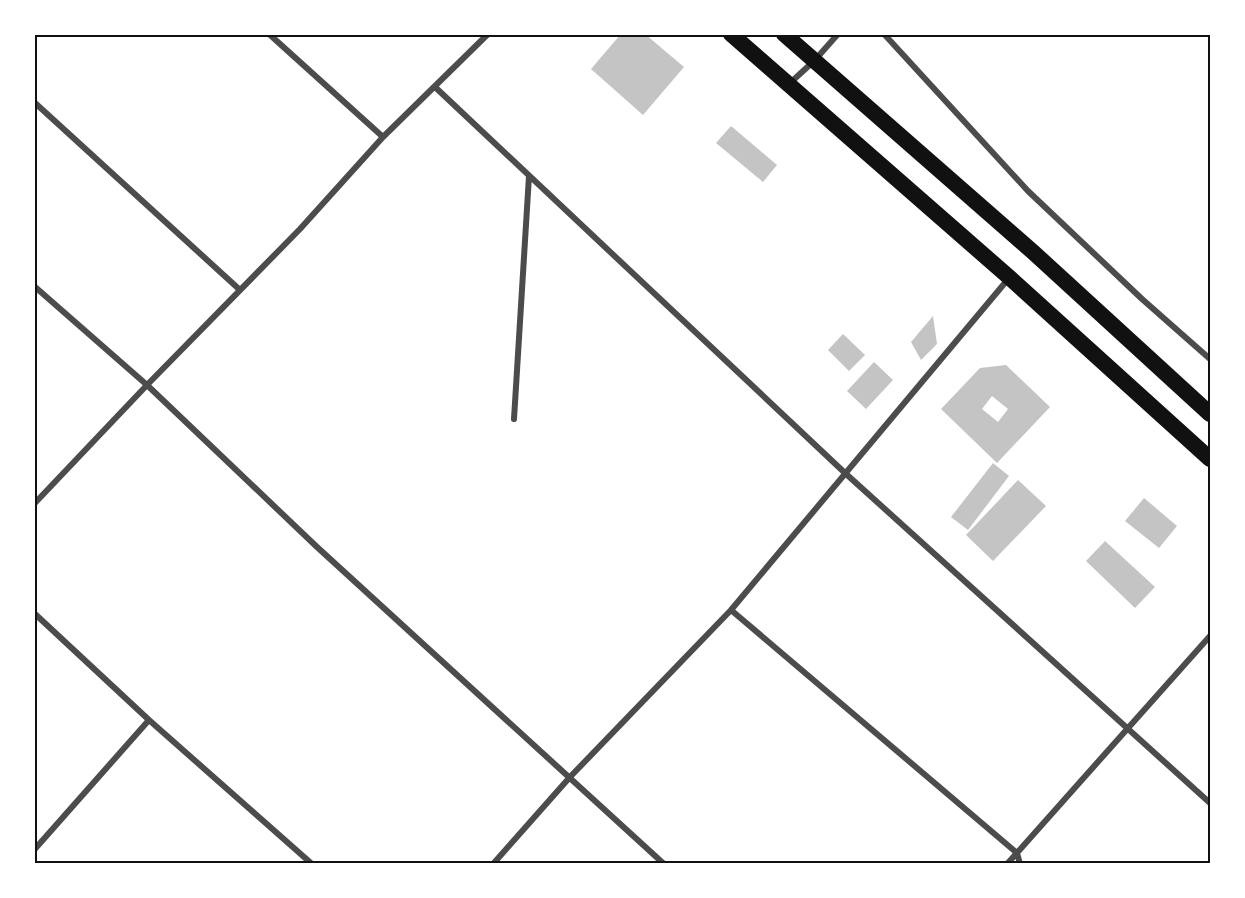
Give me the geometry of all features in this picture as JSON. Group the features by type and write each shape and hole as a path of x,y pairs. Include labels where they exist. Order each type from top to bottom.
{"highway":[{"path":"731,34 1010,278 1210,459"},
{"path":"784,34 1033,252 1210,414"}],"street":[{"path":"269,34 383,137"},
{"path":"34,504 300,229 383,137 488,34"},
{"path":"789,85 838,34"},
{"path":"884,34 1028,191 1142,299 1210,359"},
{"path":"435,87 845,472 1210,803"},
{"path":"34,102 240,290"},
{"path":"514,419 529,176"},
{"path":"493,864 570,777 731,610 1010,278"},
{"path":"34,286 147,385 317,547 664,864"},
{"path":"731,610 1017,853 1020,864"},
{"path":"34,613 149,720 312,864"},
{"path":"1007,864 1210,636"},
{"path":"34,850 149,720"}],"building":[{"path":"621,34 645,34 684,67 643,115 591,69"},
{"path":"731,126 777,165 763,182 716,143"},
{"path":"933,316 937,344 921,360 911,342"},
{"path":"843,334 865,355 849,371 828,350"},
{"path":"874,362 893,380 866,409 847,391"},
{"path":"1006,365 1050,407 997,463 941,409 980,368","holes":["992,396 1008,409 998,422 982,409"]},
{"path":"993,463 1009,476 968,530 951,517"},
{"path":"1018,480 1046,506 993,561 966,535"},
{"path":"1144,498 1177,526 1159,548 1125,521"},
{"path":"1105,541 1155,587 1135,608 1086,561"}]}
